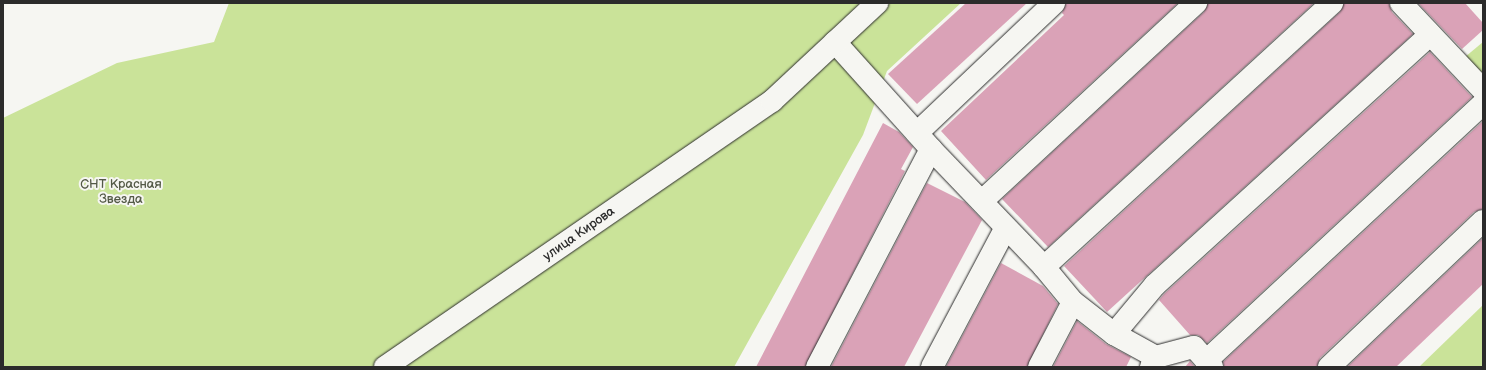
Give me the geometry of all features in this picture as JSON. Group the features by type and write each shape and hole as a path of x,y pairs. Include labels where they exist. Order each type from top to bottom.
{"street":[{"name":"улица Кирова","path":"385,367 772,101 876,3"},
{"path":"917,133 1054,3"},
{"path":"982,201 1196,3"},
{"path":"1044,267 1332,3"},
{"path":"1401,3 1483,90"},
{"path":"1114,334 1154,285 1430,35"},
{"path":"836,42 931,149 982,201 1005,229 1044,267 1073,302 1114,334 1154,362 1194,347 1209,364 1483,104"},
{"path":"817,367 931,149"},
{"path":"1329,367 1483,221"},
{"path":"932,367 1005,229"},
{"path":"1039,367 1073,302"}],"green space":[{"name":"СНТ Красная Звезда","path":"229,3 961,3 887,71 863,135 734,367 3,367 3,118 117,63 214,42"},
{"path":"1483,42 1483,75 1465,57"},
{"path":"1483,305 1483,367 1419,367"}],"building":[{"path":"966,3 1027,3 917,104 888,74"},
{"path":"1066,3 1178,3 986,180 941,131 1064,15 1062,13"},
{"path":"1208,3 1314,3 1048,247 1002,199 1204,12"},
{"path":"1344,3 1389,3 1392,12 1413,34 1107,312 1064,266 1340,12"},
{"path":"1418,3 1465,3 1483,23 1483,30 1462,49"},
{"path":"1430,52 1472,97 1207,343 1198,335 1190,335 1159,300 1164,294"},
{"path":"1483,121 1483,209 1474,212 1320,358 1317,367 1224,367 1223,362"},
{"path":"883,123 899,132 913,147 901,169 905,171 805,367 756,367"},
{"path":"927,183 965,202 982,220 904,367 831,367"},
{"path":"1483,238 1483,284 1396,367 1347,367"},
{"path":"1001,263 1043,286 1058,304 1027,367 946,367"},
{"path":"1077,321 1106,344 1131,357 1126,367 1053,367"},
{"path":"1190,361 1195,367 1185,367"}]}
